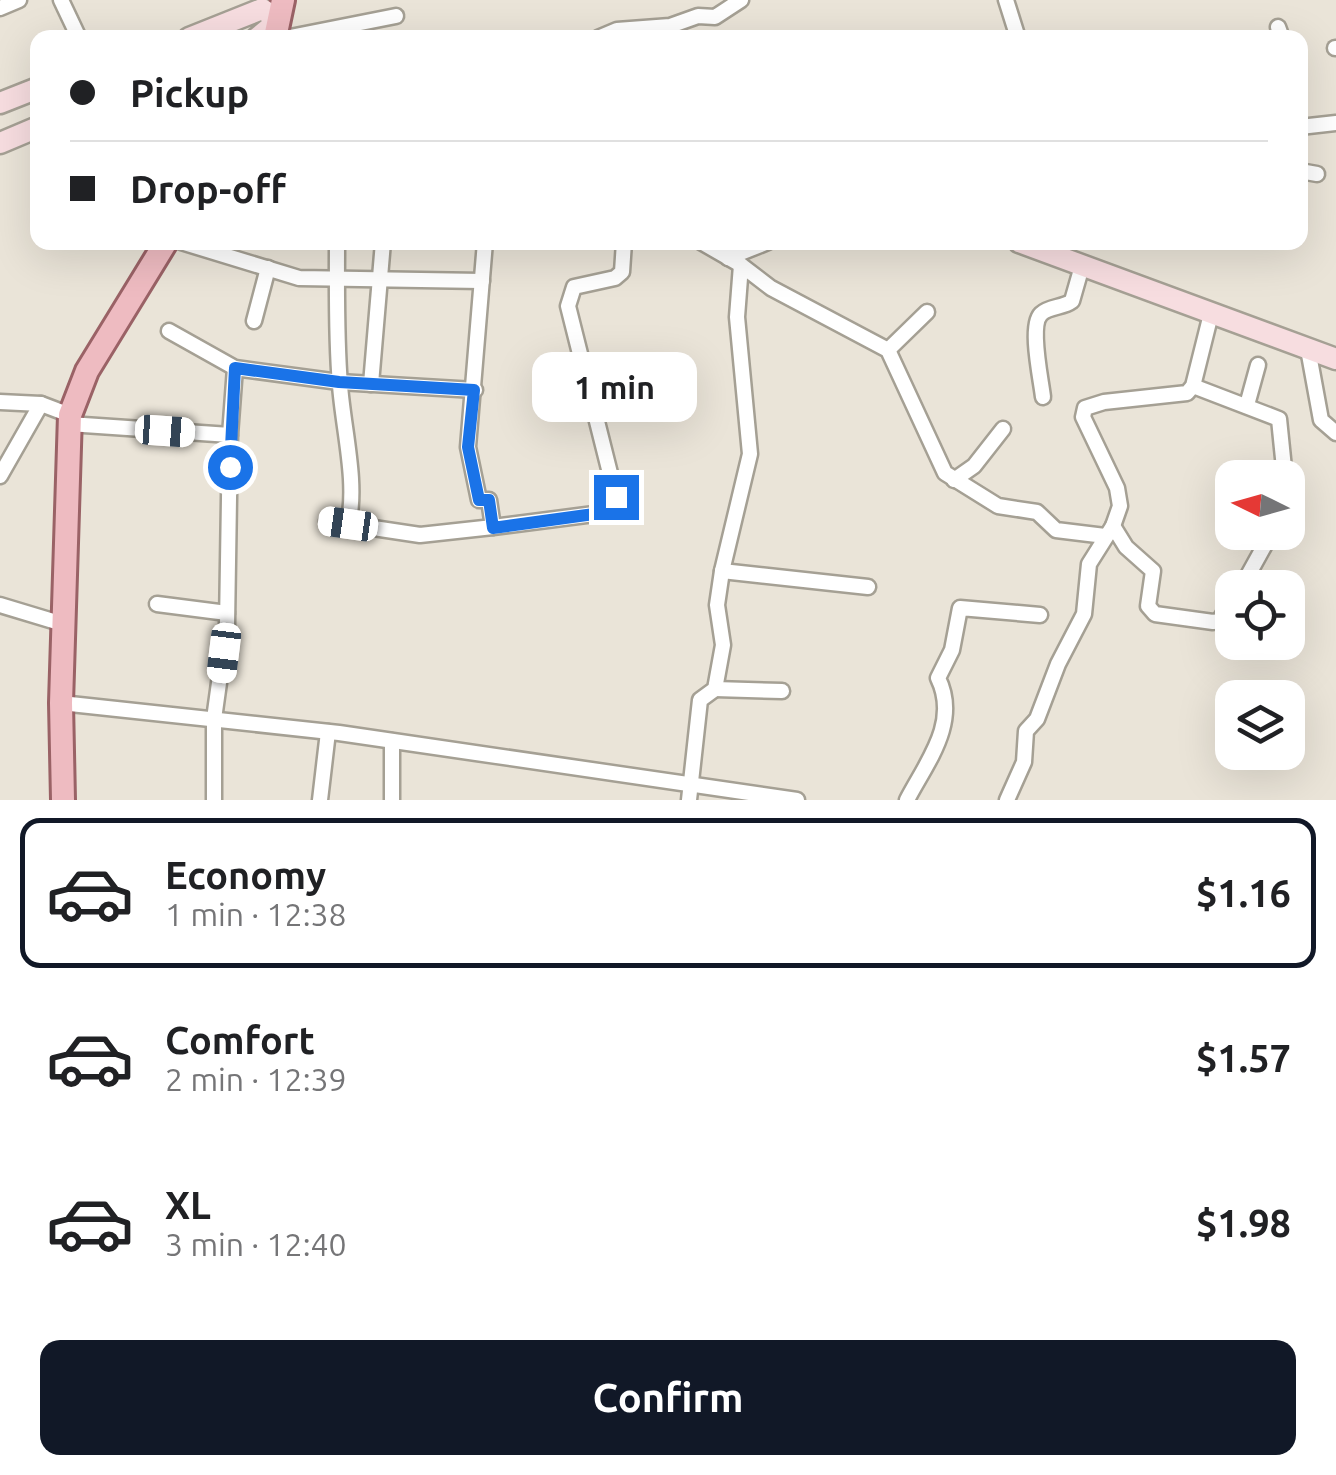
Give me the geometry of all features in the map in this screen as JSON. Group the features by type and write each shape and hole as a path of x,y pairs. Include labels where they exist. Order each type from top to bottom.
{"main road":[{"path":"63,800 61,703 69,420 87,371 161,250"}],"street":[{"path":"0,8 20,0"},
{"path":"61,0 75,30"},
{"path":"616,30 670,26 698,16 715,16 742,0"},
{"path":"1006,0 1015,30"},
{"path":"208,30 262,9 281,24 396,16"},
{"path":"0,103 30,91"},
{"path":"1308,125 1336,123"},
{"path":"0,142 30,130"},
{"path":"1308,172 1317,174"},
{"path":"208,250 299,278 482,281"},
{"path":"338,250 339,382 346,464 354,496 348,524"},
{"path":"371,384 382,250"},
{"path":"484,250 468,447 479,500 489,500 493,528"},
{"path":"327,522 420,535 594,514 616,497 568,306 574,287 614,278 622,272 623,250"},
{"path":"715,250 770,288 888,350 946,473 954,480 979,490 998,506 1037,512 1056,530 1109,531 1152,571 1148,606 1154,614 1215,622"},
{"path":"735,261 754,250"},
{"path":"1040,250 1336,359"},
{"path":"715,689 724,645 717,604 722,570 750,454 735,261"},
{"path":"1043,397 1035,329 1038,317 1044,310 1072,301 1082,266"},
{"path":"254,321 268,268"},
{"path":"888,350 927,312"},
{"path":"1008,800 1024,762 1026,731 1037,719 1058,664 1084,614 1089,564 1120,506 1117,488 1083,417 1086,408 1104,402 1186,394 1193,386 1210,314"},
{"path":"169,331 235,368 339,382 474,390"},
{"path":"1308,349 1320,420 1336,434"},
{"path":"1247,405 1258,365"},
{"path":"214,800 214,718 227,613 235,368"},
{"path":"1193,386 1279,419 1283,460"},
{"path":"0,402 41,404 69,420 230,436"},
{"path":"0,476 41,404"},
{"path":"954,480 974,466 1002,429"},
{"path":"722,570 868,587"},
{"path":"157,604 227,613"},
{"path":"0,605 63,624"},
{"path":"907,800 942,738 944,694 938,678 952,650 960,608 1040,615"},
{"path":"689,793 700,700 715,689 782,691"},
{"path":"61,703 392,741 689,793 798,800"},
{"path":"320,800 328,732"},
{"path":"392,741 392,800"}],"route":[{"path":"230,467 235,368 339,382 474,390 468,447 479,500 489,500 493,528 594,514 616,497"}]}
